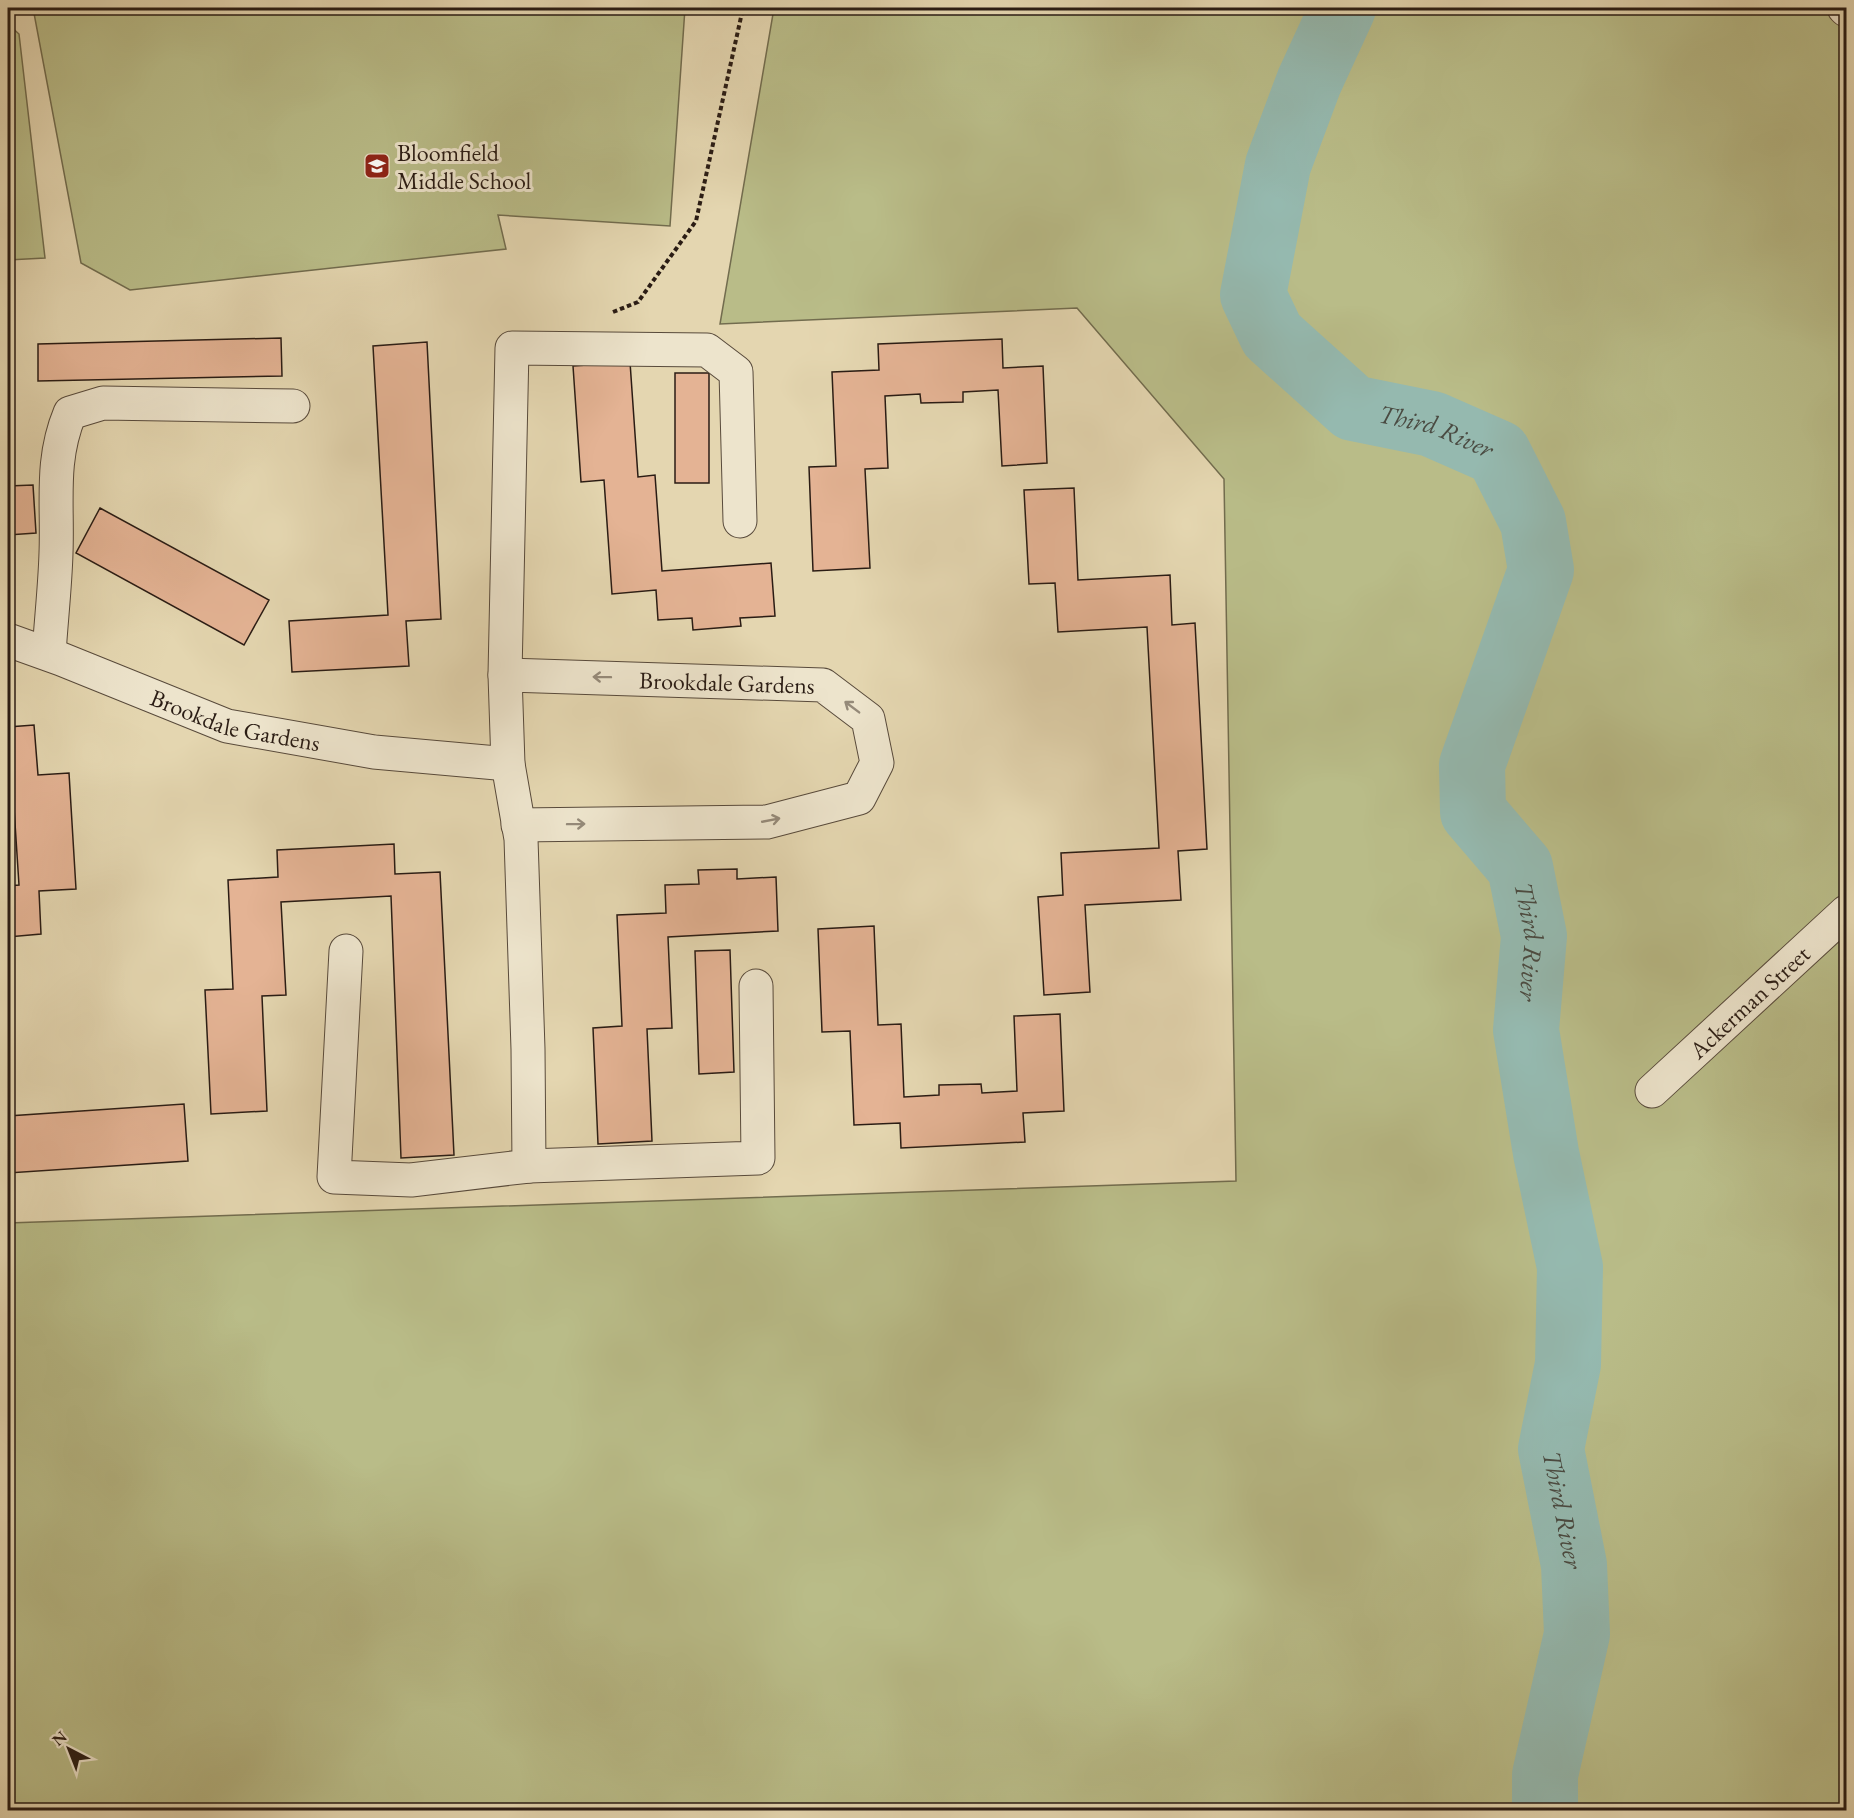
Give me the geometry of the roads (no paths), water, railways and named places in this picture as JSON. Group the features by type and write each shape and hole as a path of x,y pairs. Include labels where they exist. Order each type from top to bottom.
{"street":[{"path":"529,1166 528,1049 521,840 508,764 505,675 512,348 707,350 736,372 741,521"},
{"path":"49,654 56,552 56,460 60,436 70,413 103,403 293,406"},
{"name":"Brookdale Gardens","path":"8,640 49,654 227,726 374,752 508,764"},
{"name":"Brookdale Gardens","path":"505,675 824,685 868,718 877,764 859,798 767,822 518,825"},
{"name":"Ackerman Street","path":"1652,1091 1846,912"},
{"path":"346,951 334,1177 411,1180 529,1166 758,1158 756,986"}],"waterway":[{"name":"Third River","path":"1343,8 1309,82 1278,165 1253,295 1272,335 1353,408 1432,424 1498,453 1533,522 1541,570 1472,765 1473,812 1520,867 1534,936 1526,1030 1546,1153 1570,1267 1568,1364 1551,1449 1574,1565 1577,1634 1545,1775 1545,1810"}],"place":[{"name":"Bloomfield Middle School","path":"377,166"}]}
